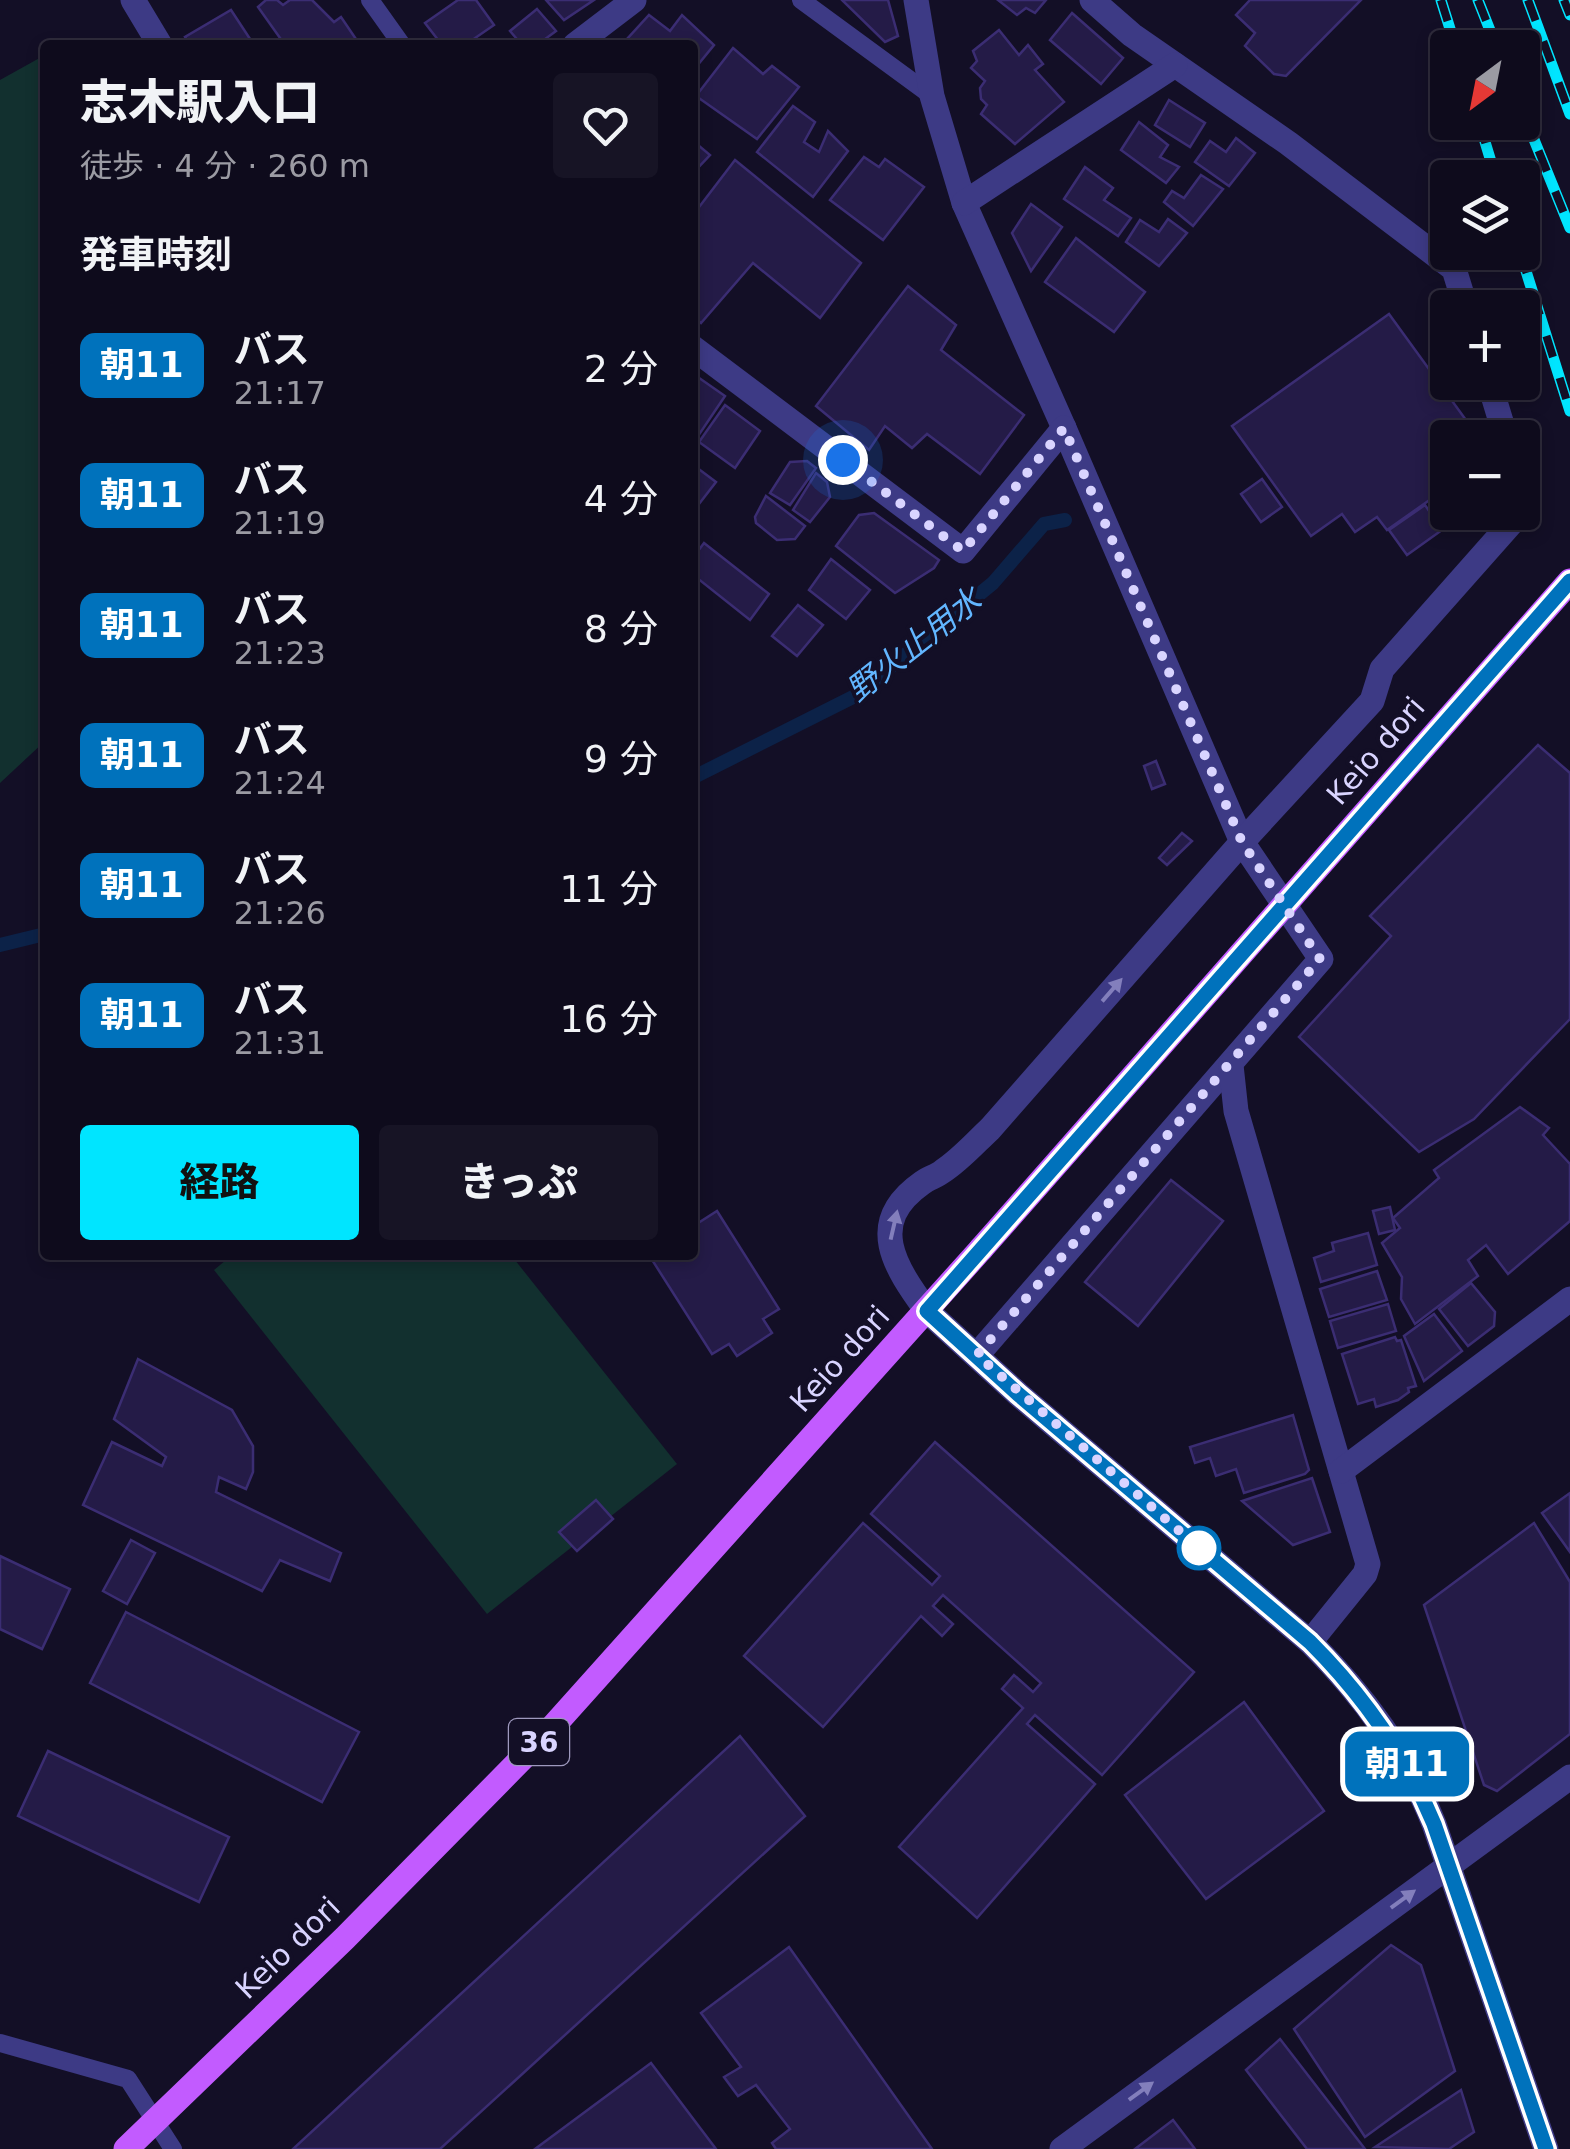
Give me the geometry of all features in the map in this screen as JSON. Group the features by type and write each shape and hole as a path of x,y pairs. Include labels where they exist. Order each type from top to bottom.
{"main road":[{"name":"Keio dori","path":"126,2149 439,1845 548,1731 927,1311 1570,581"}],"street":[{"path":"133,0 157,40"},
{"path":"581,40 634,0"},
{"path":"916,0 932,96 964,203 1242,842 1320,959 977,1355"},
{"path":"1092,0 1132,34 1288,143 1454,269 1460,290"},
{"path":"964,203 1175,65"},
{"path":"698,352 963,551 1065,429"},
{"path":"1505,530 1382,669 1372,702 1242,842 990,1129 900,1204 891,1218 890,1242 896,1266 927,1311 1310,1642 1344,1676 1419,1786 1450,1864 1546,2149"},
{"path":"1231,1065 1236,1111 1368,1564 1365,1574 1310,1642"},
{"path":"1341,1471 1570,1298"},
{"path":"1062,2149 1570,1777"}],"lane":[{"path":"370,0 398,40"},
{"path":"802,0 932,96"},
{"path":"0,2043 128,2079 174,2149"}],"green space":[{"path":"40,58 40,746 0,783 0,80"},
{"path":"226,1260 515,1260 677,1464 487,1614 214,1270"}],"building":[{"path":"266,0 277,0 283,5 290,0 312,0 334,22 341,17 357,40 281,40 258,7"},
{"path":"458,0 476,0 494,25 472,40 438,40 425,23"},
{"path":"546,0 594,0 564,20"},
{"path":"842,0 888,0 898,36 885,42"},
{"path":"998,0 1046,0 1035,13 1026,8 1017,15"},
{"path":"1250,0 1361,0 1286,76 1274,74 1245,46 1255,33 1236,15"},
{"path":"537,9 556,31 544,40 518,40 510,31"},
{"path":"231,10 251,40 187,40 185,37"},
{"path":"1072,13 1123,58 1101,84 1050,40"},
{"path":"649,15 670,31 682,15 714,45 698,65 698,40 628,38"},
{"path":"999,30 1019,55 1028,45 1043,64 1035,70 1064,102 1015,144 981,114 987,105 981,99 980,88 985,81 971,68 977,61 973,51"},
{"path":"733,48 763,74 772,66 799,87 757,139 698,97"},
{"path":"1169,100 1205,123 1190,147 1155,125"},
{"path":"793,106 815,122 804,142 819,152 828,131 848,151 813,197 757,152"},
{"path":"1139,122 1168,145 1160,157 1179,167 1166,183 1121,150"},
{"path":"1236,138 1255,153 1229,186 1195,162 1210,141 1226,152"},
{"path":"698,145 710,155 698,168"},
{"path":"864,157 879,167 885,159 924,187 883,240 830,200"},
{"path":"735,160 861,263 820,318 753,263 701,323 698,208"},
{"path":"1085,167 1113,188 1104,200 1131,218 1118,236 1064,199"},
{"path":"1201,175 1223,189 1193,226 1164,202 1172,191 1184,198"},
{"path":"1031,204 1062,227 1031,271 1012,233"},
{"path":"1168,219 1187,233 1159,266 1126,242 1140,220 1159,232"},
{"path":"1076,238 1145,292 1114,332 1045,282"},
{"path":"908,286 956,325 941,350 1024,415 980,474 927,434 912,448 885,426 869,450 816,406"},
{"path":"1389,314 1430,370 1430,400 1451,400 1466,420 1430,420 1430,500 1387,530 1377,517 1355,532 1342,514 1311,536 1232,426"},
{"path":"698,377 725,396 698,436"},
{"path":"725,405 760,431 735,468 699,442"},
{"path":"807,461 816,468 790,505 770,493 790,462"},
{"path":"698,468 716,482 698,505"},
{"path":"816,473 827,482 830,497 810,522 793,510"},
{"path":"1262,479 1282,507 1261,522 1241,494"},
{"path":"766,496 805,526 795,539 777,540 756,523 755,517"},
{"path":"1425,505 1430,512 1430,530 1442,530 1407,555 1389,530"},
{"path":"874,513 939,560 934,568 895,593 836,546 859,515"},
{"path":"704,543 769,594 750,620 698,579 698,551"},
{"path":"831,559 870,590 846,619 809,590"},
{"path":"798,605 823,625 797,656 772,636"},
{"path":"1538,745 1570,773 1570,1019 1474,1119 1419,1152 1299,1037 1391,936 1370,916"},
{"path":"1156,761 1165,784 1152,789 1144,766"},
{"path":"1182,833 1192,841 1167,865 1159,858"},
{"path":"1520,1107 1549,1128 1543,1135 1570,1164 1570,1221 1508,1274 1486,1245 1468,1260 1478,1276 1415,1324 1401,1299 1402,1277 1382,1243 1400,1228 1393,1218 1439,1178 1434,1170"},
{"path":"1171,1180 1223,1221 1138,1326 1085,1282"},
{"path":"1390,1207 1395,1230 1379,1234 1373,1211"},
{"path":"717,1211 779,1309 763,1319 772,1333 737,1356 729,1344 712,1354 652,1260 698,1260 698,1223"},
{"path":"1368,1233 1377,1265 1321,1282 1314,1258 1334,1251 1332,1243"},
{"path":"1377,1271 1387,1300 1329,1317 1320,1289"},
{"path":"1471,1283 1495,1312 1494,1326 1468,1346 1439,1309"},
{"path":"1388,1304 1396,1331 1338,1348 1330,1321"},
{"path":"1434,1314 1462,1351 1424,1381 1404,1336"},
{"path":"1395,1337 1401,1340 1416,1386 1408,1388 1409,1392 1398,1400 1376,1407 1374,1399 1358,1404 1342,1354"},
{"path":"138,1359 232,1410 253,1446 253,1472 246,1489 219,1477 216,1492 341,1553 330,1581 280,1560 262,1591 83,1505 112,1442 162,1466 166,1457 114,1419"},
{"path":"1293,1415 1309,1470 1305,1474 1244,1493 1236,1469 1216,1476 1210,1458 1195,1463 1190,1447"},
{"path":"935,1442 1194,1672 1102,1775 1035,1715 1027,1724 1095,1784 977,1918 899,1847 1023,1708 1002,1689 1014,1675 1033,1692 1041,1683 943,1595 933,1606 953,1624 942,1636 921,1616 823,1727 744,1656 863,1523 932,1585 940,1576 871,1514"},
{"path":"1312,1478 1330,1532 1293,1545 1242,1501"},
{"path":"1570,1493 1570,1552 1542,1513"},
{"path":"596,1500 613,1519 577,1551 559,1532"},
{"path":"1534,1523 1570,1582 1570,1734 1497,1791 1484,1785 1424,1605"},
{"path":"131,1540 155,1553 127,1604 103,1591"},
{"path":"0,1556 70,1589 42,1649 0,1629"},
{"path":"126,1612 359,1732 322,1802 90,1683"},
{"path":"1244,1702 1324,1811 1206,1899 1125,1795"},
{"path":"740,1736 805,1816 440,2149 293,2149"},
{"path":"48,1751 229,1837 199,1902 18,1816"},
{"path":"1391,1945 1421,1965 1455,2071 1365,2137 1294,2029"},
{"path":"789,1947 932,2149 776,2149 772,2143 790,2129 756,2085 738,2096 724,2077 741,2067 701,2013"},
{"path":"1280,2039 1365,2149 1307,2149 1246,2070"},
{"path":"651,2063 716,2149 535,2149"},
{"path":"1461,2090 1474,2132 1449,2149 1375,2147"},
{"path":"1173,2120 1195,2149 1135,2149"}],"waterway":[{"name":"野火止用水","path":"698,775 855,696 993,583 1044,524 1065,520"},
{"name":"野火止用水","path":"0,945 40,935"}],"railway":[{"path":"1441,0 1450,30"},
{"path":"1478,0 1490,30"},
{"path":"1528,0 1570,114"},
{"path":"1564,0 1570,15"},
{"path":"1484,140 1491,160"},
{"path":"1534,140 1570,228"},
{"path":"1526,270 1570,411"}],"bus line":[{"name":"朝11","path":"1546,2149 1450,1864 1419,1786 1377,1718 1344,1676 1310,1642 1018,1394 927,1311 1570,581"}],"route":[{"path":"843,460 963,551 1064,428 1242,842 1320,959 977,1355 1199,1548"}]}
